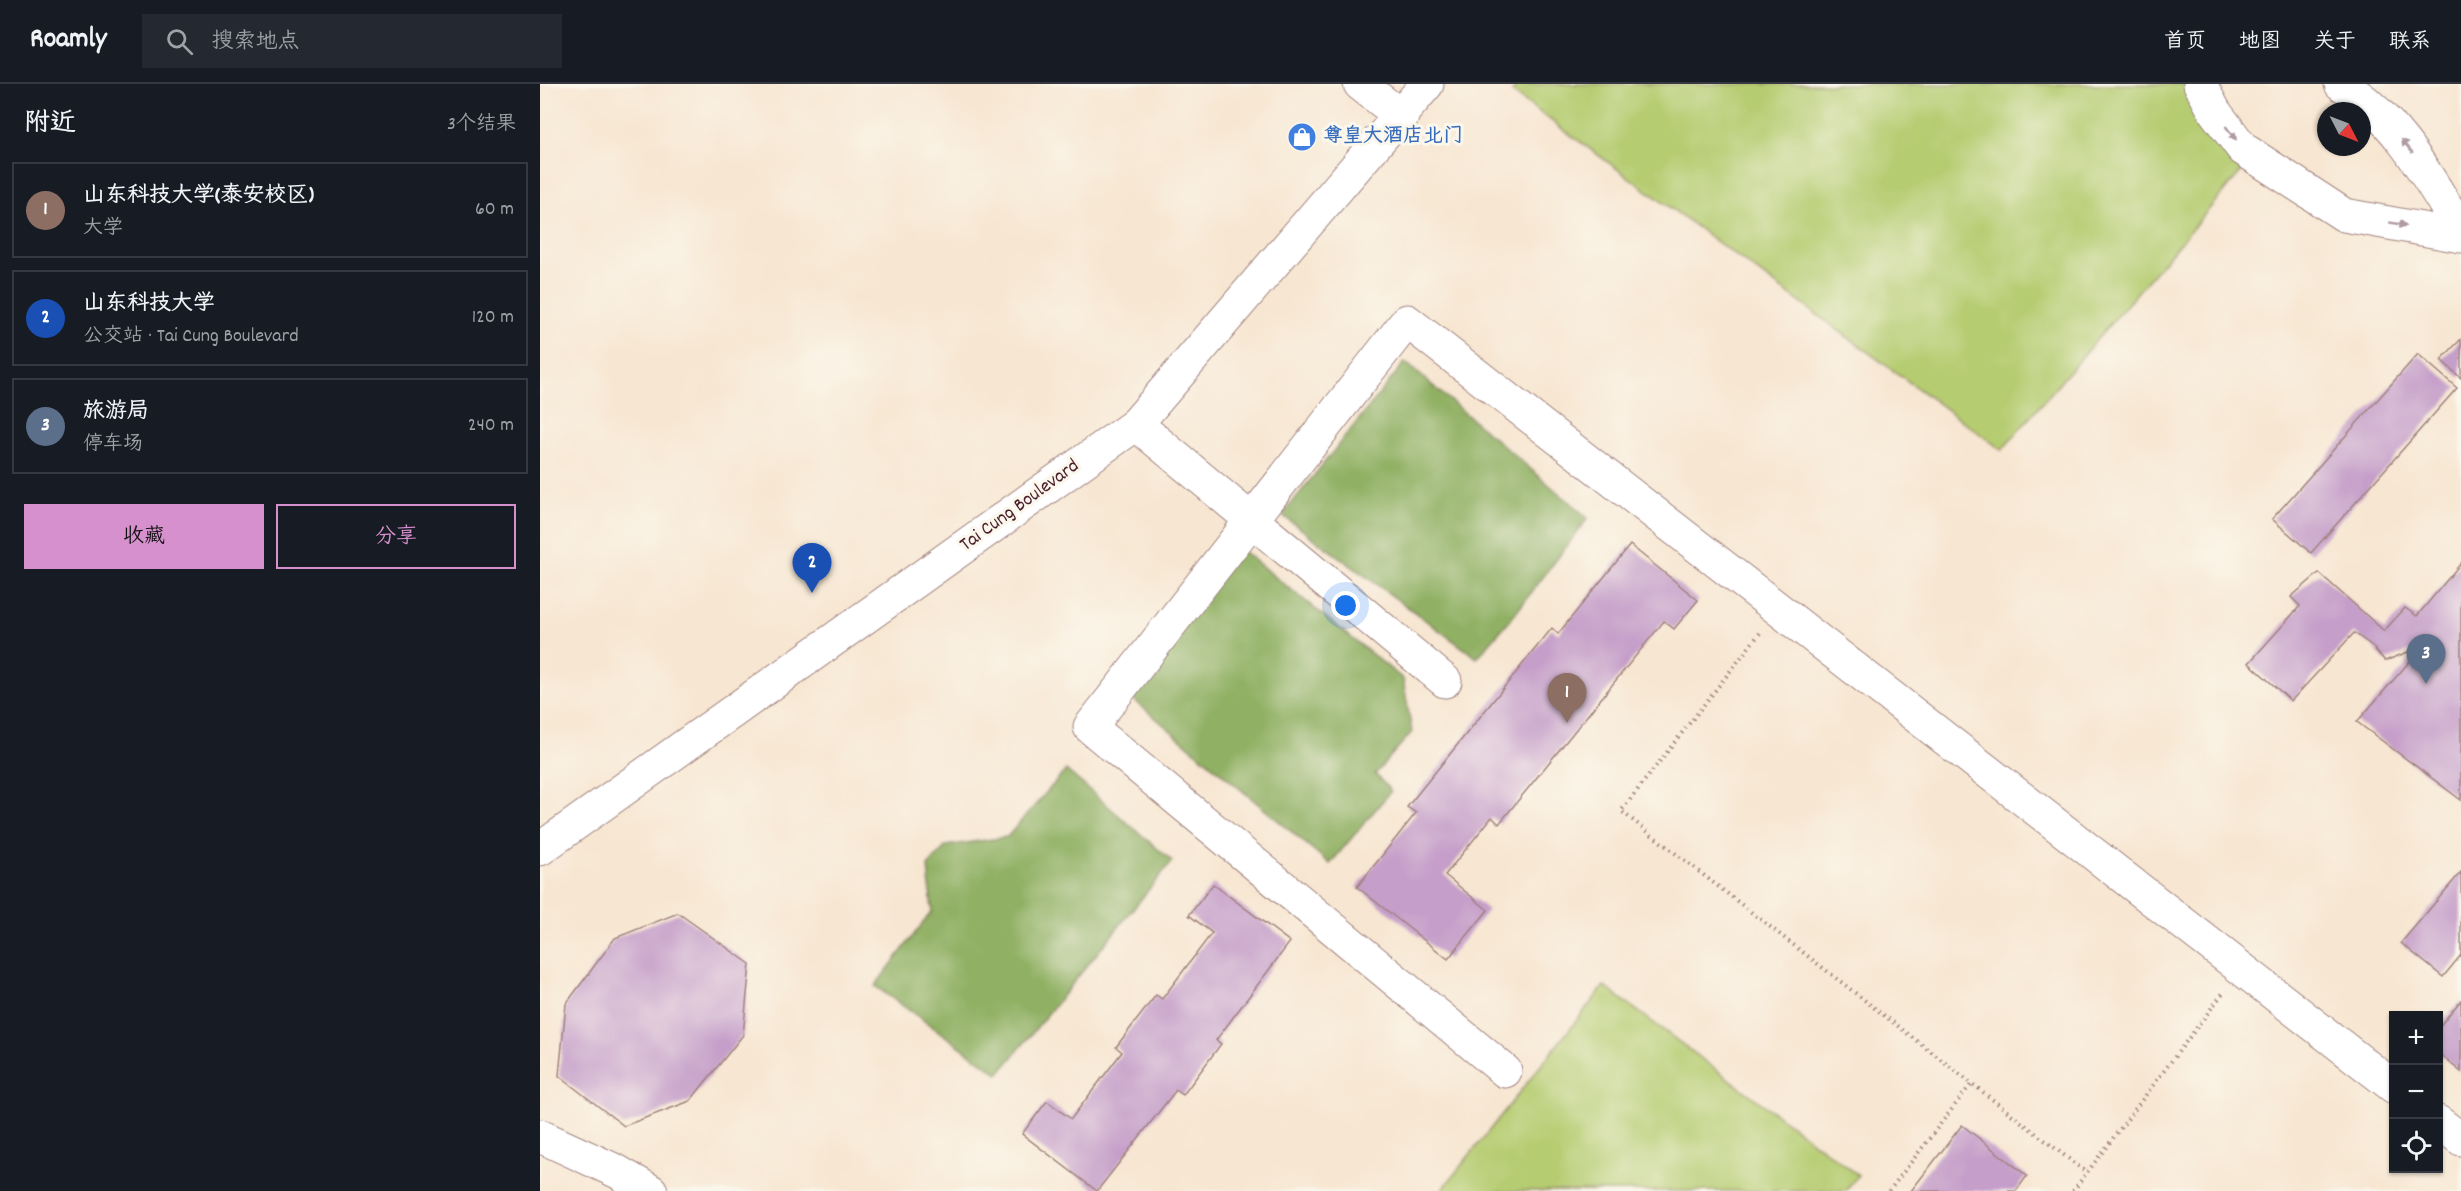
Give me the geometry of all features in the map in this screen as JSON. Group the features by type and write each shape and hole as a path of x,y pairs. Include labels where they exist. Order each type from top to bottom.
{"main road":[{"path":"1360,84 1402,117"},
{"name":"Tai Cung Boulevard","path":"540,849 1136,424 1402,117 1427,84"},
{"path":"2200,84 2215,112 2243,149 2344,215 2461,236"},
{"path":"2341,84 2356,93 2409,146 2461,231"},
{"path":"1505,1071 1090,727 1407,321 2389,1083"},
{"path":"1136,424 1445,681"},
{"path":"2443,1125 2461,1139"},
{"path":"540,1136 618,1172 651,1191"}],"path":[{"path":"1778,609 1621,811 2087,1173"},
{"path":"2073,1191 2242,969"},
{"path":"1889,1191 1972,1083"}],"green space":[{"path":"1518,84 2189,84 2246,166 2002,450 1512,92"},
{"path":"1405,362 1588,518 1515,614 1477,658 1282,515"},
{"path":"1234,544 1403,679 1412,732 1375,774 1391,791 1330,864 1122,690"},
{"path":"1066,770 1172,861 999,1074 875,986 932,911 928,866 946,846 1007,837"},
{"path":"1604,986 1858,1175 1846,1191 1441,1191"}],"building":[{"path":"2461,339 2461,378 2441,360"},
{"path":"2418,354 2457,388 2311,553 2272,519"},
{"path":"1630,545 1698,600 1674,629 1664,621 1499,824 1492,817 1445,875 1488,910 1448,959 1357,887 1416,813 1407,807 1552,628 1558,634"},
{"path":"2461,563 2461,800 2357,722 2423,646 2385,661 2371,645 2354,633 2291,701 2249,663 2300,606 2291,597 2319,573 2384,631 2405,608 2417,616"},
{"path":"2461,872 2461,955 2443,977 2401,943"},
{"path":"1213,884 1290,942 1216,1040 1221,1044 1183,1095 1176,1090 1097,1191 1022,1134 1047,1101 1071,1119 1122,1052 1116,1047 1156,995 1162,999 1212,933 1189,915"},
{"path":"678,913 750,964 743,1035 690,1101 624,1126 559,1076 566,1004 615,938"},
{"path":"2461,1000 2461,1072 2443,1057 2443,1022"},
{"path":"1962,1125 2027,1176 2016,1191 1911,1191"}],"place":[{"name":"尊皇大酒店北门","path":"1302,137"},
{"name":"山东科技大学","path":"812,593"},
{"name":"旅游局","path":"2426,684"},
{"name":"山东科技大学(泰安校区)","path":"1567,723"}]}
